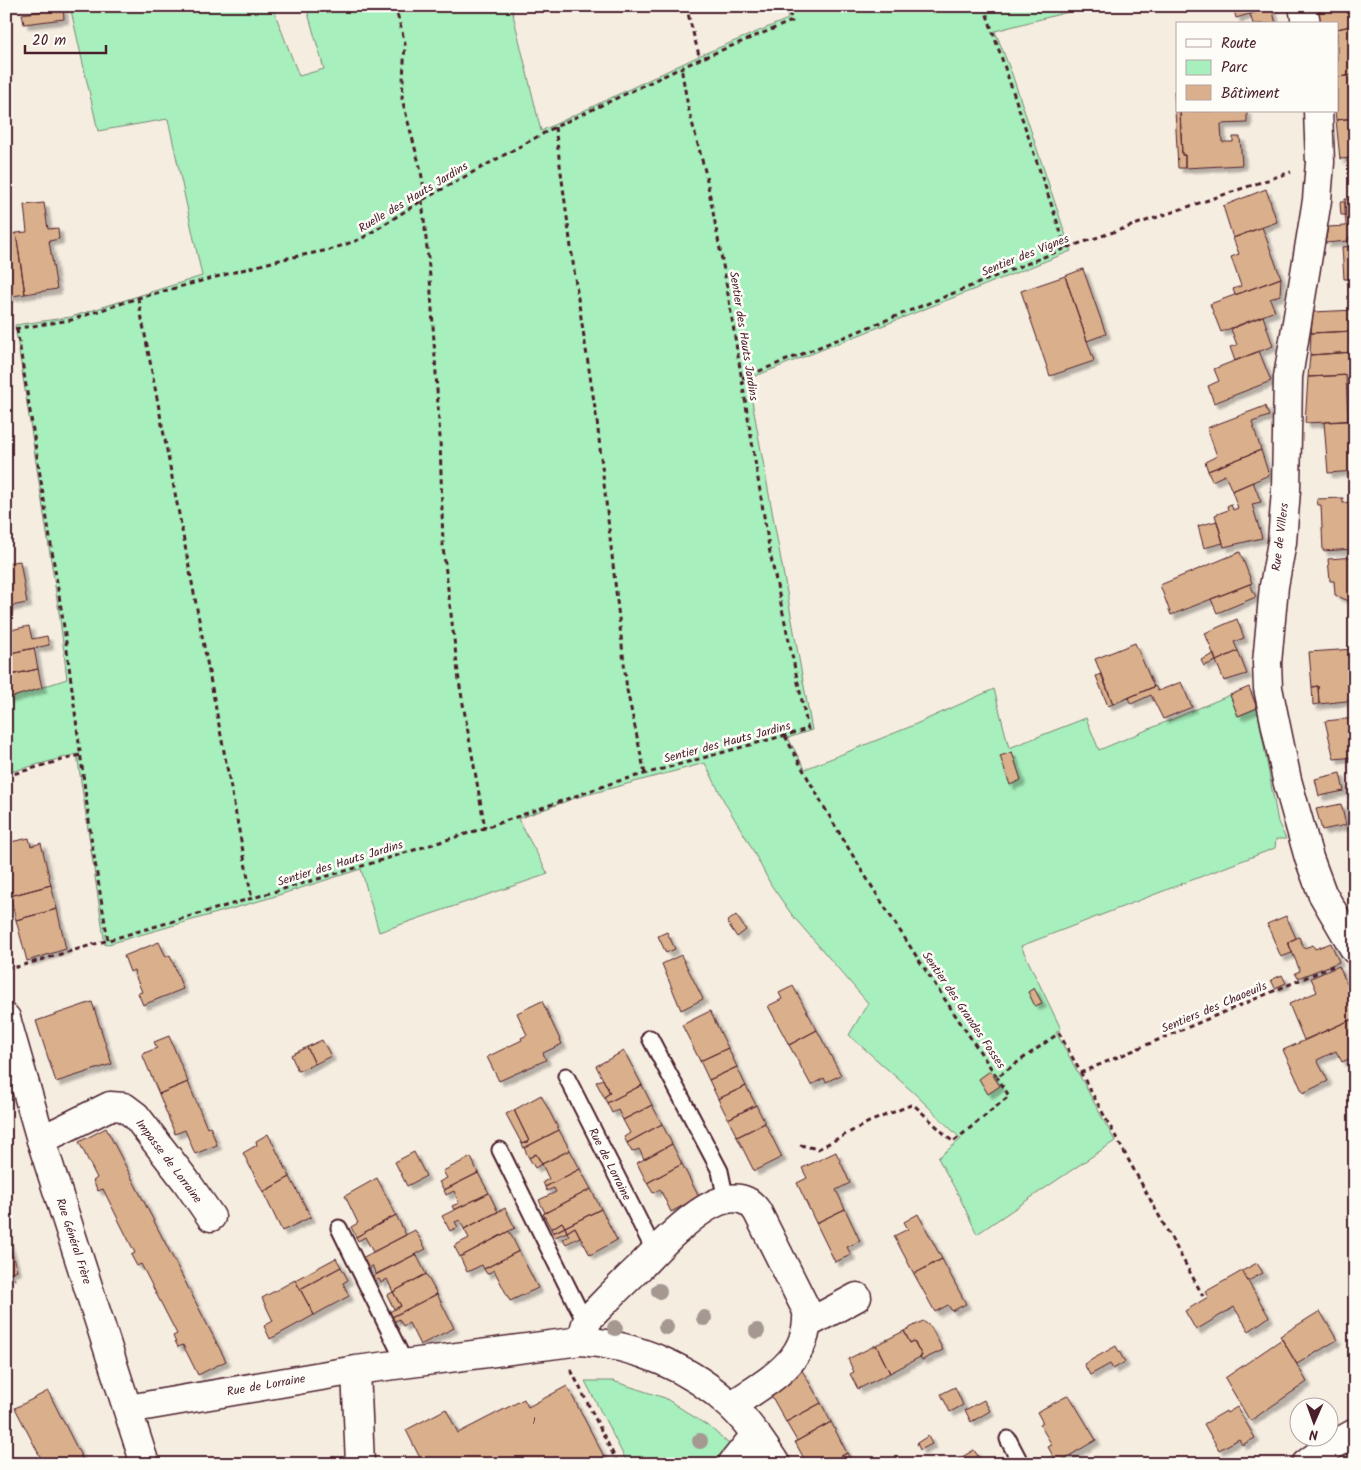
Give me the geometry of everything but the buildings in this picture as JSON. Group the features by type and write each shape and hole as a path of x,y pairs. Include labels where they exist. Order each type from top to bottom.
{"street":[{"path":"1304,6 1306,22"},
{"name":"Rue de Villers","path":"1318,112 1320,162 1317,200 1288,377 1286,490 1282,542 1273,596 1267,663 1268,688 1287,780 1309,858 1346,957"},
{"name":"Rue Général Frère","path":"6,1018 41,1140 145,1464"},
{"name":"Impasse de Lorraine","path":"41,1140 110,1106 124,1107 136,1116 186,1180 211,1217"},
{"path":"575,1337 590,1317 676,1230 703,1210 726,1200 745,1200 757,1211 807,1311 807,1324 802,1343 796,1355 784,1369 731,1406"},
{"path":"807,1324 857,1297"},
{"name":"Rue de Lorraine","path":"128,1409 356,1370 575,1337 600,1342 671,1364 694,1378 731,1406 756,1434 776,1464"},
{"path":"356,1370 360,1464"},
{"path":"1306,1464 1326,1449 1355,1433"},
{"path":"732,1464 756,1434"}],"lane":[{"path":"650,1038 720,1171 726,1200"},
{"name":"Rue de Lorraine","path":"566,1076 655,1252"},
{"path":"500,1150 575,1337"},
{"path":"339,1228 406,1363"},
{"path":"1008,1440 1021,1464"}],"path":[{"path":"395,6 406,43 402,99 420,168 424,199 440,438 443,547 458,681 485,828"},
{"path":"686,6 700,58"},
{"name":"Ruelle des Hauts Jardins","path":"6,330 71,320 138,298 283,259 337,248 361,239 424,199 555,127 700,58 792,21 787,6"},
{"path":"984,6 1066,248"},
{"name":"Sentier des Hauts Jardins","path":"6,966 13,968 252,899 485,828 615,782 808,729 770,553 742,378 706,175 688,107 681,67"},
{"path":"555,127 576,285 597,421 627,690 645,774"},
{"name":"Sentier des Vignes","path":"742,378 1066,248 1320,162"},
{"path":"138,298 252,899"},
{"path":"17,328 64,627 80,755 108,941"},
{"name":"Sentier des Grandes Fosses","path":"784,736 809,782 879,898 996,1077 1059,1033 1203,1296"},
{"path":"6,776 80,755"},
{"name":"Sentiers des Chaoeuils","path":"1080,1073 1346,957"},
{"path":"800,1145 818,1149 869,1122 911,1105 953,1142 1008,1096 996,1077"},
{"path":"6,1284 15,1279"},
{"path":"575,1337 618,1464"}],"green space":[{"path":"70,6 272,6 299,76 324,69 306,6 511,6 541,131 701,55 788,19 785,6 1091,6 995,31 1012,74 1071,251 748,379 812,730 788,738 805,769 907,728 994,689 1009,748 1086,718 1099,750 1230,695 1238,716 1257,708 1278,822 1286,839 1276,839 1275,848 1021,946 1061,1029 1056,1032 1115,1141 977,1234 938,1158 961,1139 914,1093 849,1035 868,1003 792,915 771,885 705,763 575,798 518,819 548,874 379,932 361,869 266,899 105,945 77,754 6,773 6,699 67,679 60,619 15,325 71,317 202,276 168,119 98,131"},
{"path":"585,1381 613,1381 665,1398 711,1428 729,1444 712,1464 628,1464"}]}
